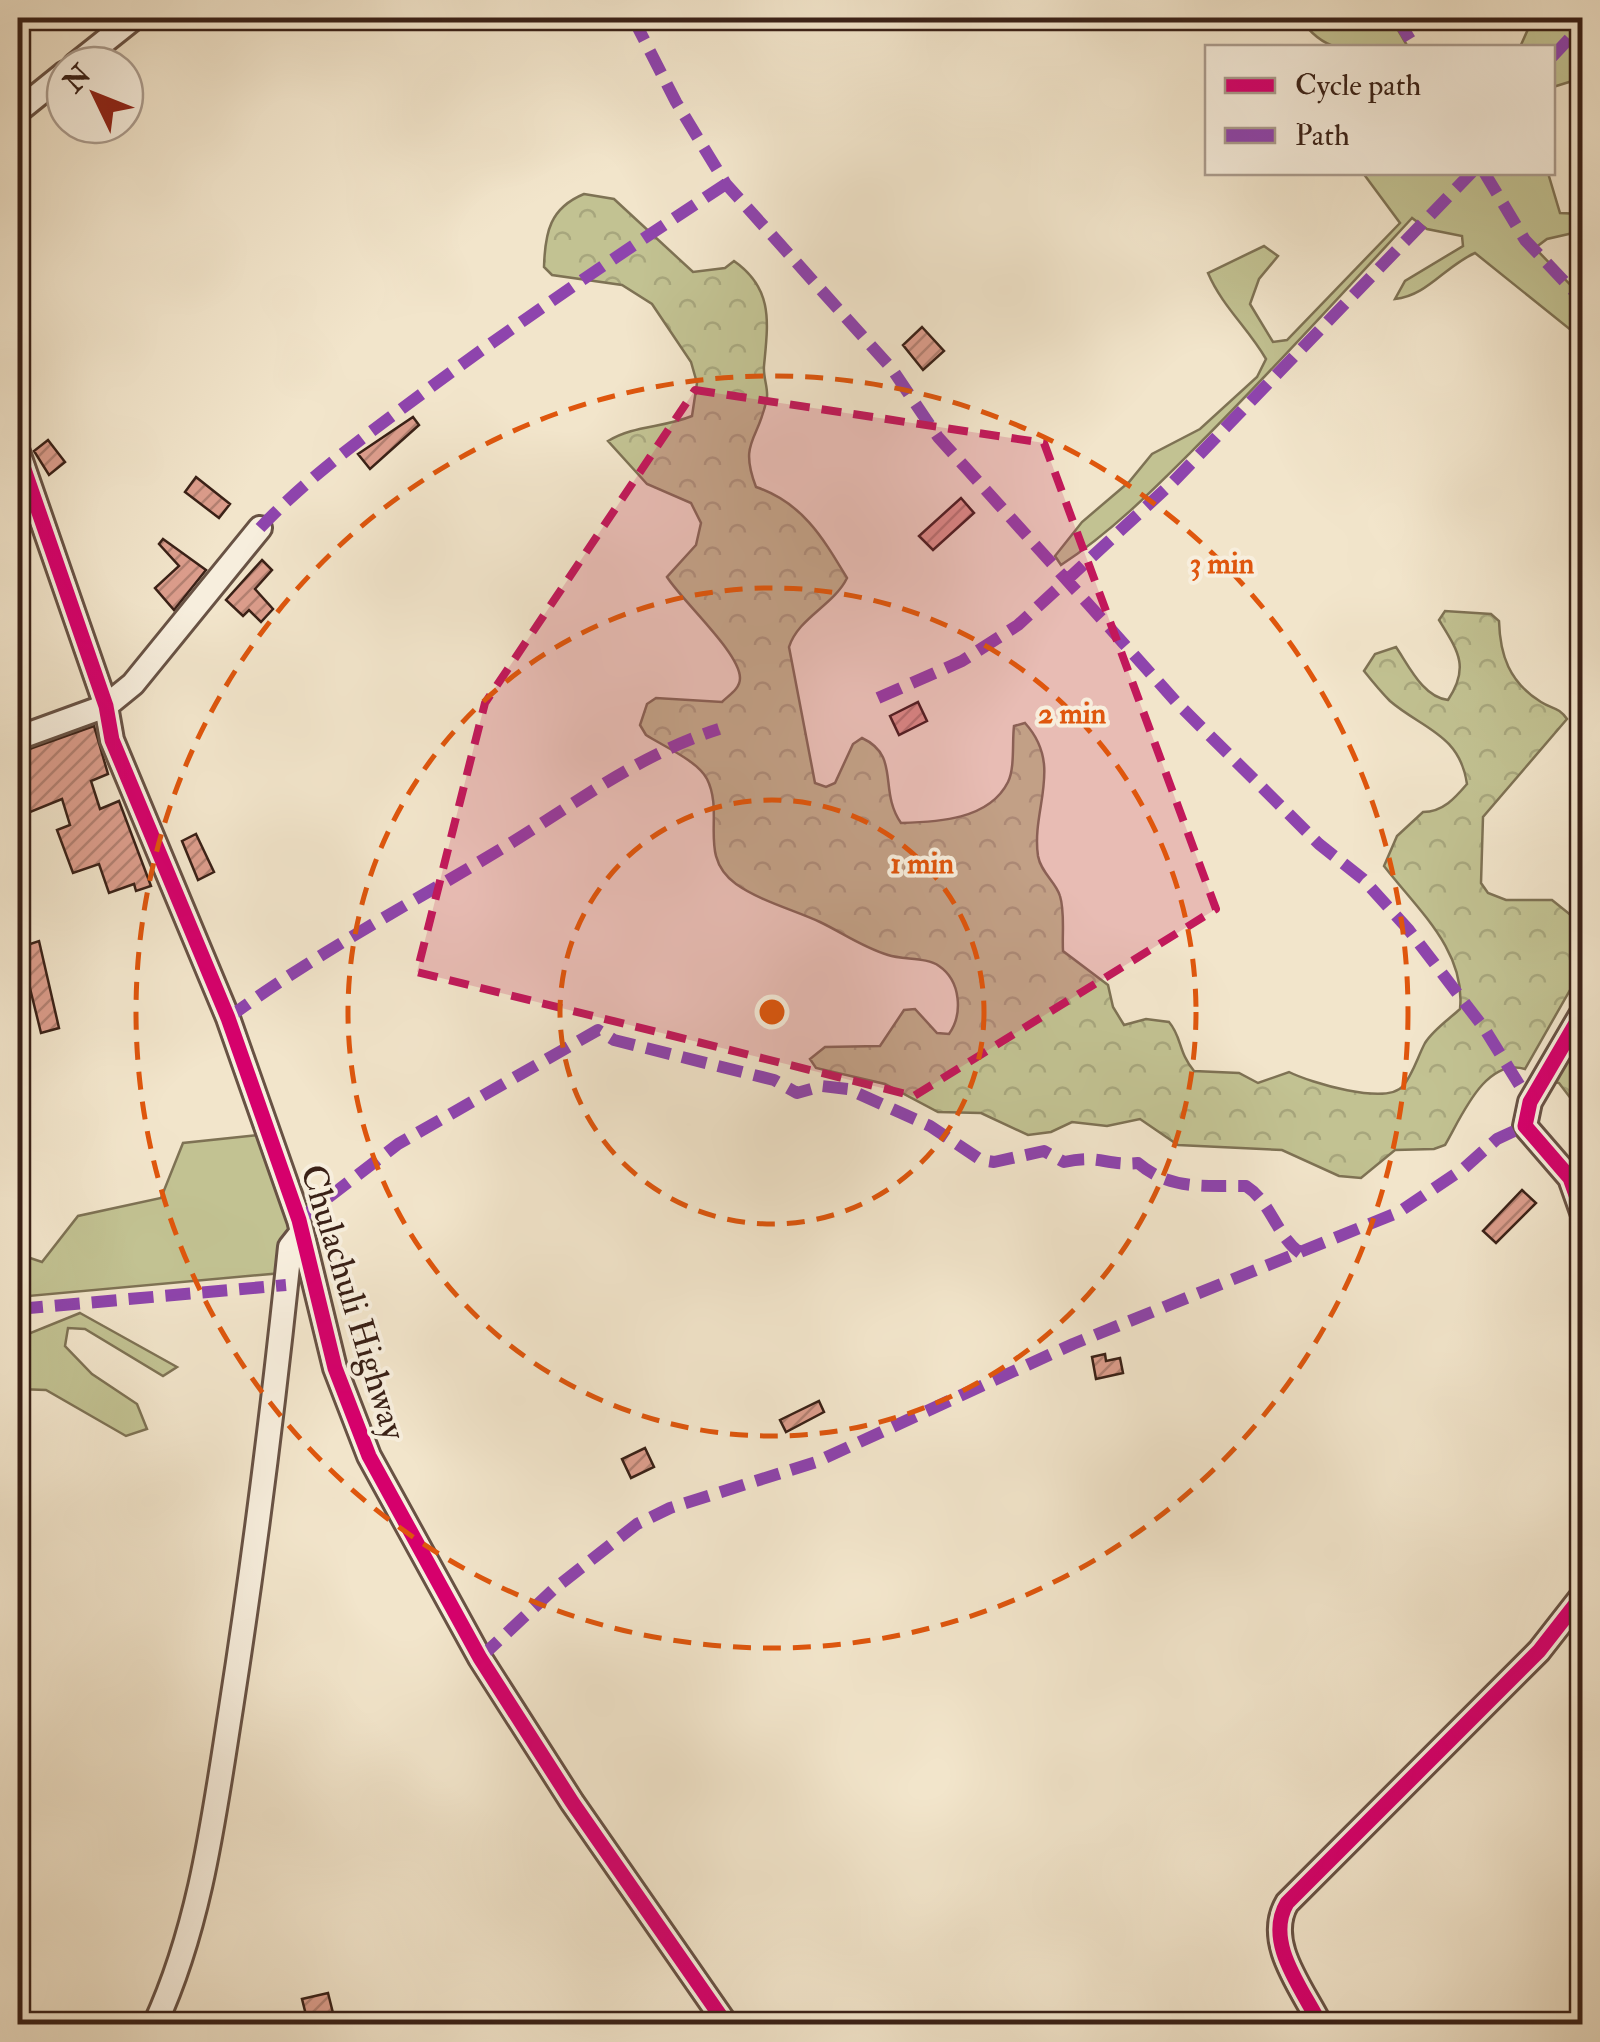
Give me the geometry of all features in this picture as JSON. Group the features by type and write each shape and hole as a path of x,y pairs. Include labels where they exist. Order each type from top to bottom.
{"street":[{"path":"100,45 134,18"},
{"path":"18,111 45,89"},
{"name":"Chulachuli Highway","path":"18,452 106,706 112,740 228,1018 301,1232 335,1368 369,1456 402,1523 572,1802 726,2024"},
{"path":"18,738 106,706 164,649 260,528"},
{"path":"1582,1014 1530,1102 1525,1126 1570,1178 1582,1212"},
{"path":"155,2024 181,1968 206,1868 277,1385 290,1247 301,1232"},
{"path":"1320,2024 1279,1940 1278,1919 1287,1902 1539,1651 1582,1596"}],"highlighted area":[{"path":"695,390 1044,443 1216,909 914,1096 417,972 485,703"}],"green space":[{"path":"1300,18 1391,18 1407,45 1332,45 1311,32"},
{"path":"1533,18 1582,18 1582,78 1555,86 1555,45 1521,45"},
{"path":"1364,175 1549,175 1560,213 1582,214 1582,231 1547,239 1535,248 1582,297 1582,339 1475,253 1426,287 1395,299 1405,281 1463,246 1462,236 1427,229 1412,218 1167,476 1116,523 1061,565 1055,556 1082,522 1129,482 1152,454 1200,429 1257,377 1266,359 1208,273 1264,246 1278,256 1259,279 1250,304 1273,342 1287,340 1400,223"},
{"path":"584,194 614,199 693,272 725,268 734,261 747,272 762,295 767,321 767,397 750,449 751,471 756,487 787,502 810,524 847,578 800,628 789,647 815,783 826,787 835,783 853,744 862,738 881,754 894,811 901,823 961,816 988,804 1008,782 1014,726 1025,723 1042,755 1044,788 1038,856 1060,896 1063,951 1108,985 1113,1007 1124,1025 1146,1019 1169,1022 1194,1071 1239,1073 1258,1083 1289,1072 1347,1090 1394,1092 1407,1081 1428,1038 1460,1009 1460,988 1448,950 1384,866 1397,836 1423,812 1448,803 1467,784 1463,767 1448,743 1390,701 1364,671 1375,654 1396,647 1424,687 1448,700 1459,678 1459,659 1439,620 1445,611 1491,614 1499,621 1501,645 1514,677 1530,694 1567,719 1483,817 1481,883 1488,893 1506,900 1552,900 1582,924 1582,969 1525,1069 1498,1072 1486,1081 1445,1145 1395,1150 1361,1178 1339,1176 1282,1150 1178,1145 1140,1119 1107,1126 1072,1122 1051,1132 1028,1135 981,1113 938,1112 885,1084 816,1068 810,1059 825,1047 880,1046 904,1010 915,1009 937,1033 949,1034 958,1008 956,989 946,972 934,963 879,952 736,884 724,873 714,848 714,807 707,779 688,760 646,735 640,725 647,704 656,698 722,702 736,689 740,678 731,655 667,577 696,545 701,523 691,503 647,484 608,441 692,416 697,383 691,362 652,304 622,285 552,275 544,267 552,223 564,206"},
{"path":"1582,999 1582,1113 1559,1083 1536,1076"},
{"path":"259,1135 292,1223 282,1273 18,1297 18,1254 42,1262 78,1216 161,1198 183,1143"},
{"path":"18,1222 28,1226 18,1254"},
{"path":"80,1313 177,1367 163,1376 85,1329 68,1328 65,1346 92,1374 137,1404 147,1429 126,1436 46,1390 18,1389 18,1338"}],"building":[{"path":"922,327 944,351 923,370 903,345"},
{"path":"413,417 419,425 370,469 358,454"},
{"path":"48,440 65,462 49,475 34,451"},
{"path":"196,477 230,504 219,518 185,492"},
{"path":"961,498 974,513 933,550 919,536"},
{"path":"163,539 206,570 174,610 155,588 179,566 159,544"},
{"path":"262,560 272,570 255,589 273,609 261,622 249,610 243,616 226,600"},
{"path":"918,702 927,721 899,735 890,716"},
{"path":"94,726 108,774 91,781 100,809 119,801 151,886 136,891 134,884 109,893 99,864 73,873 57,830 70,825 62,799 18,817 18,753"},
{"path":"196,834 214,872 198,880 182,841"},
{"path":"39,941 59,1028 41,1033 24,964 18,966 18,948"},
{"path":"1522,1190 1536,1203 1496,1243 1483,1231"},
{"path":"1105,1354 1106,1361 1120,1358 1123,1373 1096,1379 1092,1357"},
{"path":"819,1401 824,1412 786,1432 780,1420"},
{"path":"645,1448 654,1467 631,1478 622,1459"},
{"path":"328,1993 334,2017 308,2023 302,1999"}],"marked path":[{"path":"633,18 676,102 726,184 892,369 938,437 1179,705 1319,844 1363,879 1408,929 1484,1028 1530,1102"},
{"path":"1397,18 1413,45"},
{"path":"1555,54 1582,25"},
{"path":"878,698 962,661 1018,625 1173,482 1469,175"},
{"path":"1486,175 1525,240 1582,300"},
{"path":"260,528 321,471 431,387 726,184"},
{"path":"228,1018 330,950 609,781 662,752 719,729"},
{"path":"299,1220 398,1144 598,1030 614,1040 774,1080 797,1093 822,1086 848,1089 930,1126 981,1160 994,1162 1044,1151 1064,1162 1086,1159 1138,1163 1163,1178 1189,1185 1246,1186 1262,1201 1300,1253"},
{"path":"480,1658 554,1589 637,1524 670,1508 816,1462 1073,1344 1399,1212 1463,1169 1497,1139 1525,1126"},
{"path":"18,1309 286,1285"}],"cycle path":[{"path":"18,452 106,706 112,740 228,1018 299,1220 335,1368 369,1456 480,1658 572,1802 726,2024"},
{"path":"1582,1013 1530,1102 1525,1126 1570,1178 1582,1212"},
{"path":"1320,2024 1283,1949 1281,1918 1287,1903 1539,1651 1582,1596"}]}
